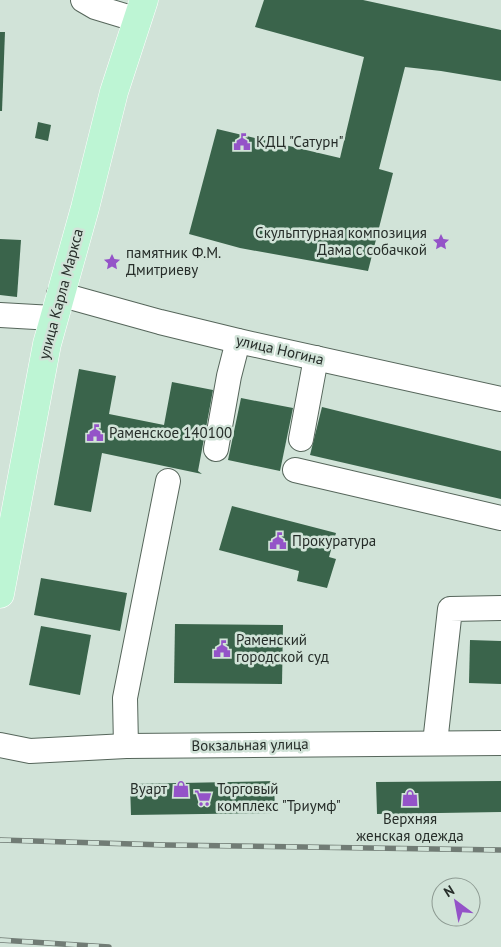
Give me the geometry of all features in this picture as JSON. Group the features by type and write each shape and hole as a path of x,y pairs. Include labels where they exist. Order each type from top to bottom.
{"main road":[{"name":"улица Карла Маркса","path":"0,594 38,385 56,306 85,208 114,92 141,10"}],"street":[{"path":"83,0 95,7 141,10"},
{"name":"улица Ногина","path":"0,315 56,306 160,322 501,399"},
{"path":"216,449 229,376 238,340"},
{"path":"301,439 316,358"},
{"path":"295,470 501,518"},
{"path":"126,746 125,698 168,481"},
{"path":"435,743 450,609 501,608"},
{"name":"Вокзальная улица","path":"0,745 30,751 126,746 501,743"}],"building":[{"name":"КДЦ \"Сатурн\"","path":"264,0 363,0 501,30 501,81 405,67 379,169 393,173 368,271 240,248 189,234 217,129 340,158 364,57 255,27"},
{"path":"0,32 5,32 2,111 0,111"},
{"path":"38,122 51,125 48,141 35,138"},
{"path":"0,239 21,240 17,297 0,295"},
{"path":"79,369 116,376 109,414 164,425 172,382 213,390 198,471 202,474 102,453 91,512 54,505"},
{"path":"241,398 293,408 280,471 228,460"},
{"path":"322,407 501,451 501,499 310,455"},
{"name":"Прокуратура","path":"232,506 336,533 329,557 336,559 327,588 297,581 299,571 219,550"},
{"path":"41,578 127,593 120,631 34,615"},
{"path":"175,624 283,625 282,684 174,683"},
{"path":"41,626 91,635 80,695 29,685"},
{"path":"470,640 501,641 501,684 469,683"},
{"name":"Торговый комплекс \"Триумф\"","path":"274,781 275,813 131,815 130,784"},
{"path":"501,781 501,812 377,814 376,782"}],"railway":[{"path":"0,840 166,845 501,850"},
{"path":"0,940 109,947"}],"place":[{"name":"КДЦ \"Сатурн\"","path":"242,142"},
{"name":"Скульптурная композиция Дама с собачкой","path":"441,242"},
{"name":"памятник Ф.М. Дмитриеву","path":"112,262"},
{"name":"Раменское 140100","path":"95,433"},
{"name":"Прокуратура","path":"278,541"},
{"name":"Раменский городской суд","path":"222,649"},
{"name":"Вуарт","path":"181,789"},
{"name":"Торговый комплекс \"Триумф\"","path":"203,798"},
{"name":"Верхняя женская одежда","path":"410,798"}]}
